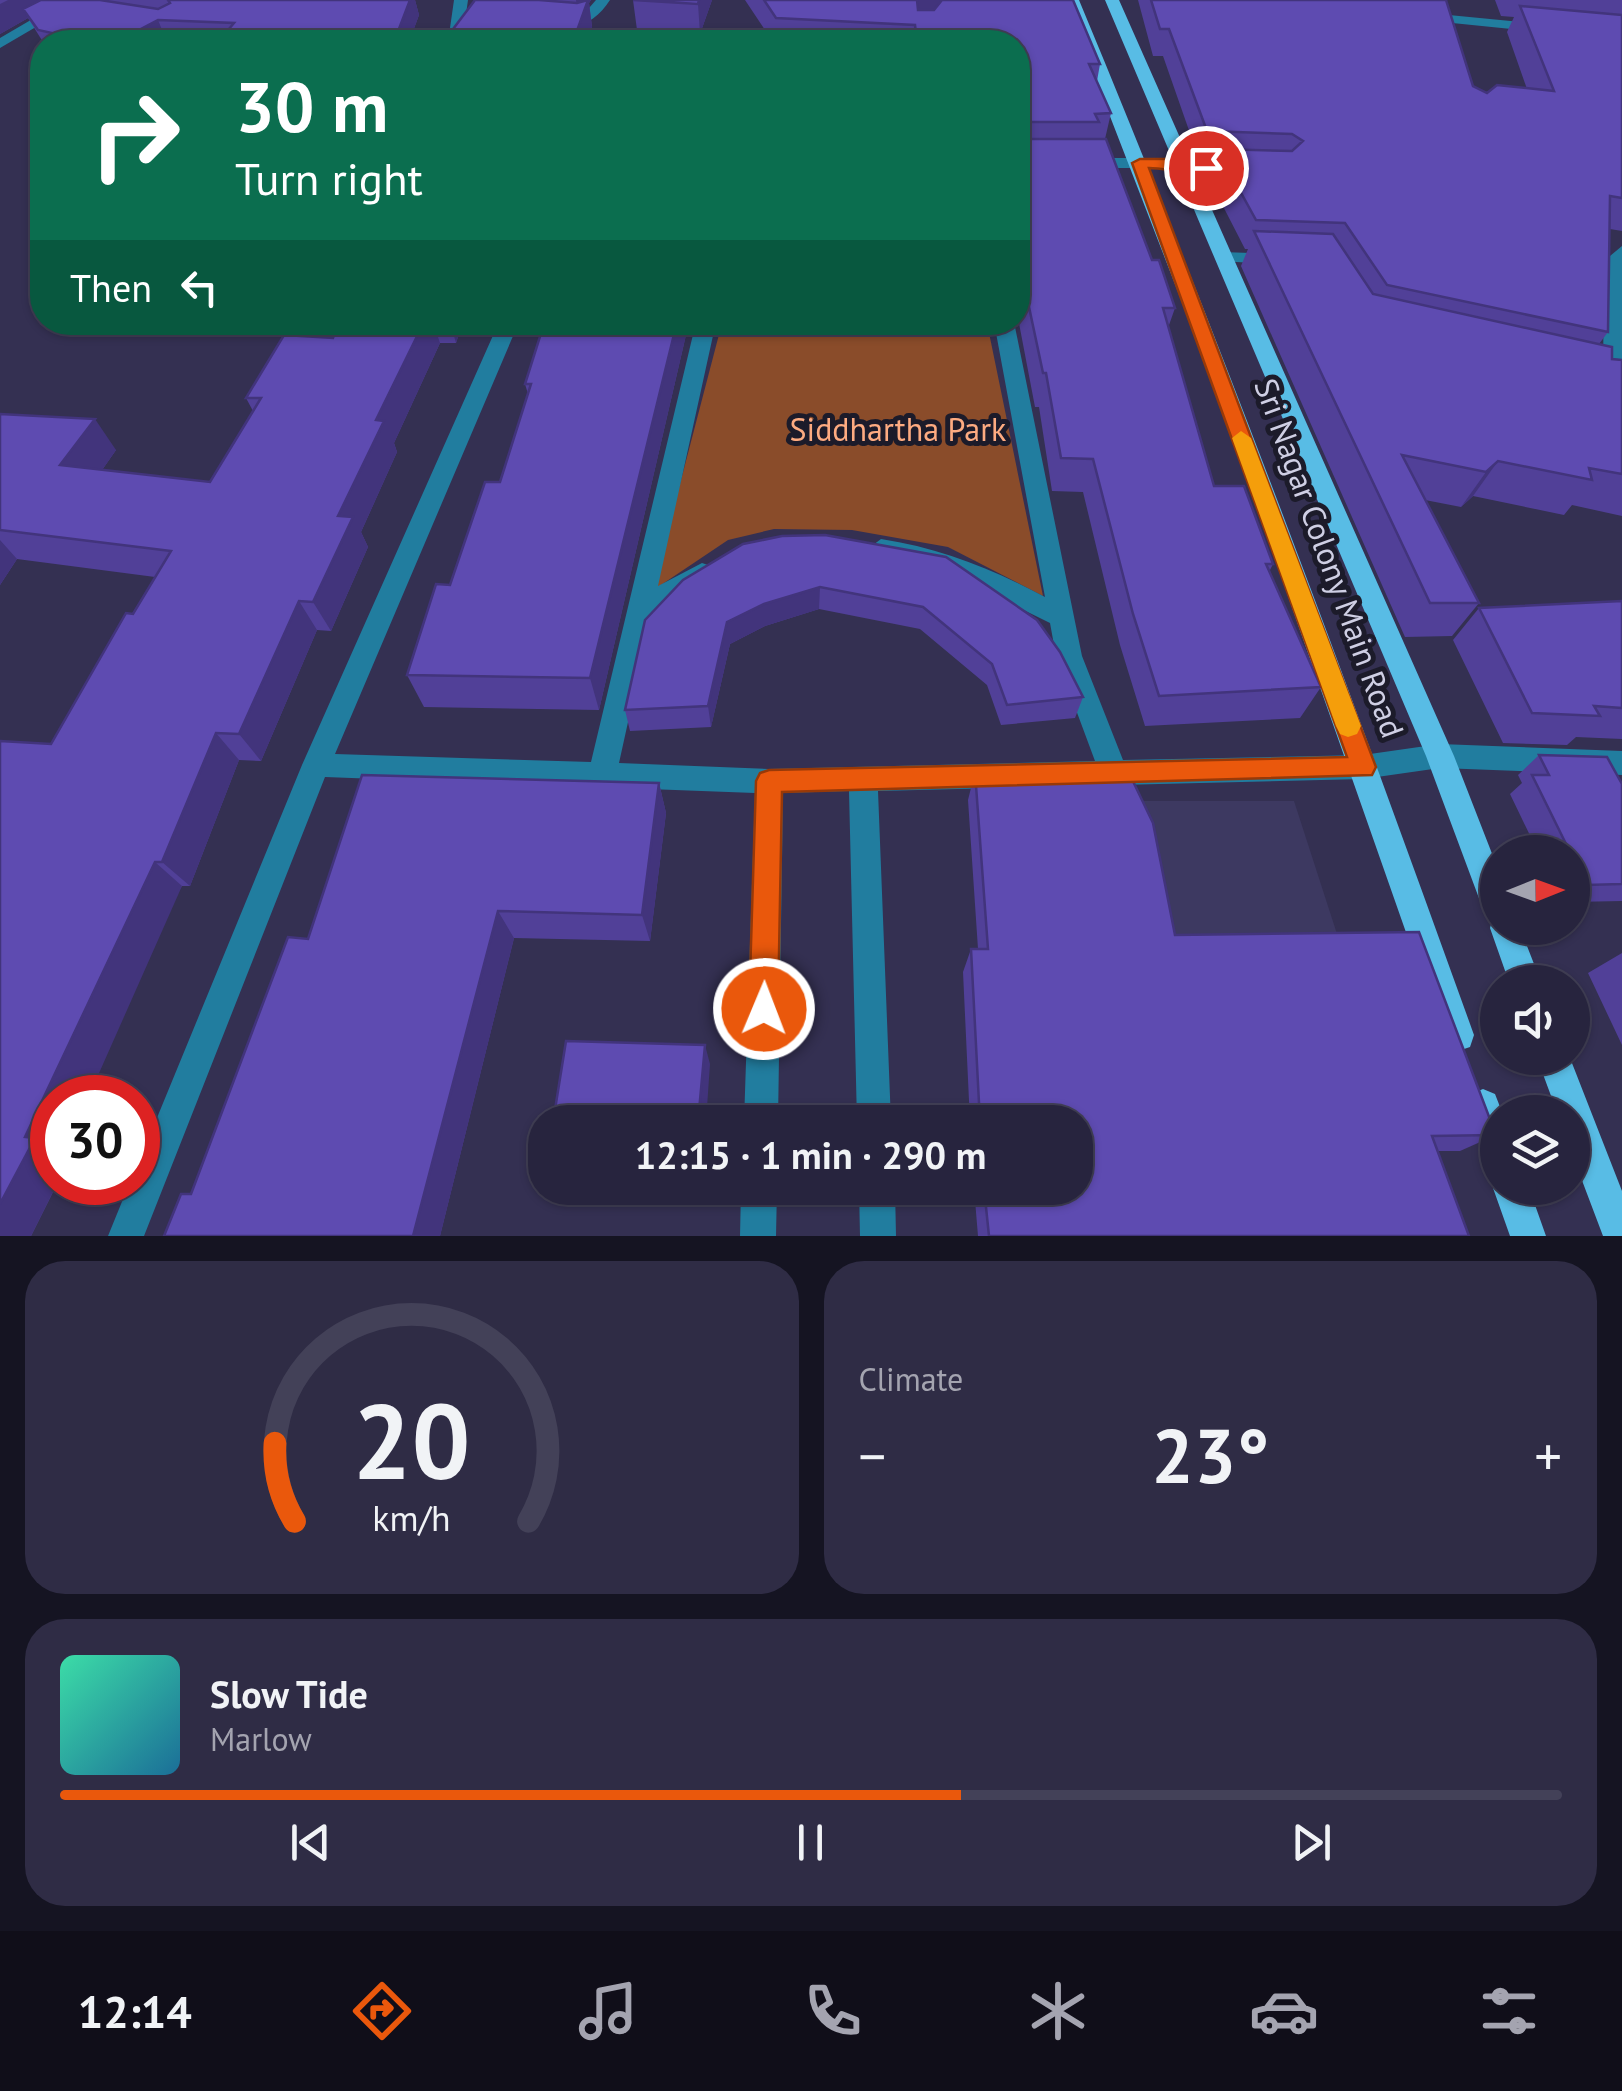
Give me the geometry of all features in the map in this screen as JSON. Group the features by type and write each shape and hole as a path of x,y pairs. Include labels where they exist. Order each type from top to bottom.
{"main road":[{"name":"Sri Nagar Colony Main Road","path":"1072,0 1140,163 1364,767 1480,1098"},
{"name":"Sri Nagar Colony Main Road","path":"1112,0 1192,167 1222,257 1440,756 1480,862"},
{"path":"1560,1075 1621,1236"},
{"path":"1517,1205 1528,1236"}],"street":[{"path":"456,30 460,0"},
{"path":"468,0 467,8 477,14"},
{"path":"547,20 582,23 592,18 603,0"},
{"path":"1407,0 1416,16"},
{"path":"4,39 69,4 92,12"},
{"path":"1397,15 1416,16 1445,27 1562,29"},
{"path":"1030,163 1192,167"},
{"path":"1622,251 1613,262 1603,376 1622,399"},
{"path":"1222,257 1291,259"},
{"path":"126,1236 316,765 503,335"},
{"path":"602,777 703,335"},
{"path":"1006,335 1069,656 1113,771"},
{"path":"865,546 916,552 981,572 1060,617"},
{"path":"642,607 717,564"},
{"path":"316,765 769,781 1364,767 1440,756 1622,763"},
{"path":"863,779 873,1105"},
{"path":"761,1105 769,781"},
{"path":"758,1236 759,1205"},
{"path":"877,1205 878,1236"}],"shaded area":[{"path":"1139,801 1294,801 1337,934 1168,934"}],"green space":[{"name":"Siddhartha Park","path":"719,335 989,335 1043,596 948,547 852,530 774,529 728,540 652,591"}],"building":[{"path":"41,0 100,0 158,9 170,3 168,0 410,0 399,30 228,30 234,23 158,20 139,30 38,30 23,9"},
{"path":"475,0 588,0 577,30 452,30"},
{"path":"633,0 699,0 698,4"},
{"path":"764,0 917,0 918,10 934,10 942,0 1073,0 1100,64 1089,64 1111,113 1095,114 1099,122 1030,122 1030,30 916,30 915,25 776,18"},
{"path":"1151,0 1446,0 1473,86 1487,93 1497,85 1554,91 1520,6 1622,15 1622,198 1610,196 1608,332 1387,285 1345,223 1256,220 1217,149 1292,151 1303,141 1292,134 1207,131 1169,29 1160,29"},
{"path":"1030,139 1106,139 1152,260 1159,260 1175,308 1163,308 1214,486 1244,486 1273,564 1266,564 1321,687 1159,696 1133,614 1093,459 1061,458 1030,312"},
{"path":"1254,231 1333,234 1373,294 1612,347 1612,359 1622,360 1622,474 1589,468 1592,480 1498,461 1486,472 1402,455 1479,603 1430,603"},
{"path":"284,335 333,338 418,335 376,420 384,421 338,516 353,517 313,602 299,601 239,734 216,733 162,862 155,862 54,1075 30,1075 30,1126 25,1137 30,1138 30,1147 0,1204 0,741 51,744 126,613 133,614 171,551 0,530 0,414 95,419 60,465 210,482 261,398 246,398"},
{"path":"540,335 674,335 590,678 407,675 436,584 450,585 485,482 500,482 531,384 525,384"},
{"path":"825,535 946,557 1037,620 1060,652 1083,697 1007,705 992,664 923,607 820,587 764,604 727,622 708,706 625,710 645,620 683,580 743,544 782,536"},
{"path":"1622,601 1622,708 1594,706 1600,716 1532,713 1479,608"},
{"path":"1539,755 1607,757 1622,784 1622,884 1590,885 1590,835 1562,835 1532,775 1549,775"},
{"path":"975,772 1130,775 1153,823 1175,935 1419,932 1481,1095 1480,1135 1432,1136 1469,1236 989,1236 986,1205 1093,1205 1093,1105 979,1105 971,949 988,949"},
{"path":"362,775 659,783 642,915 498,911 413,1236 164,1236 181,1194 191,1194 288,937 308,939"},
{"path":"566,1041 705,1045 700,1105 556,1105"}],"slow traffic":[{"path":"1241,438 1348,726"}],"route":[{"path":"764,1009 769,781 1364,767 1140,163 1184,163 1186,168 1206,168"}]}
